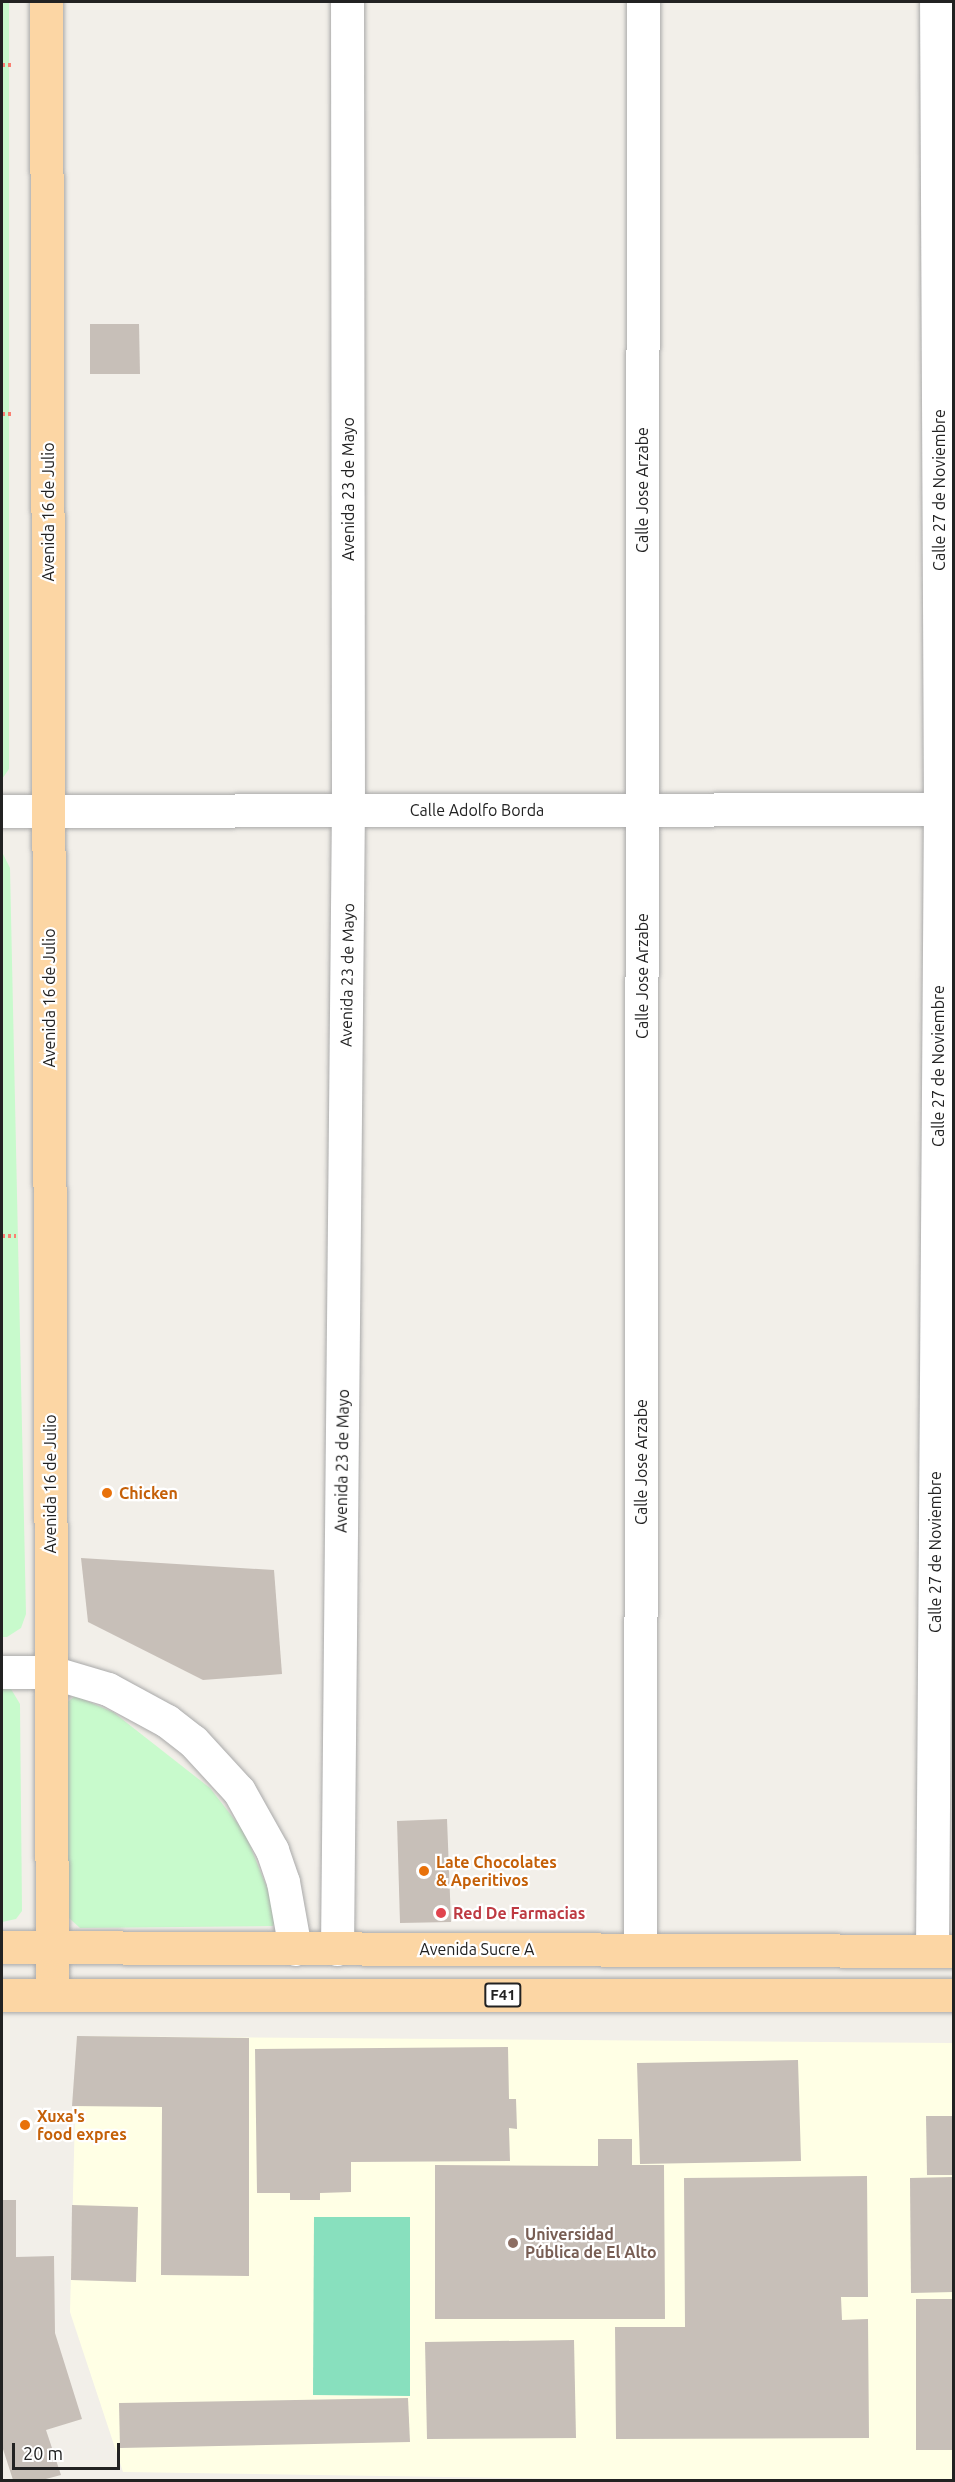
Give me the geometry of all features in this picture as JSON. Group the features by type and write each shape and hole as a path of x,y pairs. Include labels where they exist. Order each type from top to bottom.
{"main road":[{"name":"Avenida 16 de Julio","path":"46,2 52,1995"},
{"name":"Avenida Sucre A","path":"2,1947 943,1951"},
{"name":"F41","path":"2,1995 954,1995"}],"street":[{"name":"Avenida 23 de Mayo","path":"337,1948 348,810 348,2"},
{"name":"Calle Jose Arzabe","path":"640,1950 643,2"},
{"name":"Calle 27 de Noviembre","path":"936,2 947,809 943,1951"},
{"name":"Calle Adolfo Borda","path":"2,811 947,809"},
{"path":"2,1672 51,1672 108,1689 138,1703 167,1721 218,1765 245,1801 272,1850 288,1904 295,1949"}],"shaded area":[{"name":"Universidad Pública de El Alto","path":"77,2036 953,2043 953,2480 642,2480 123,2472 70,2312"}],"green space":[{"path":"2,2 9,2 9,769 2,779"},
{"path":"2,852 10,868 26,1614 21,1628 7,1637 2,1637"},
{"path":"2,1686 11,1689 20,1704 22,1911 16,1919 2,1922"},
{"path":"75,1696 113,1712 210,1788 245,1833 277,1913 273,1926 80,1928 69,1918 64,1705"},
{"path":"314,2217 410,2217 410,2396 313,2395"}],"building":[{"path":"90,324 139,324 140,374 90,374"},
{"path":"81,1558 274,1570 282,1674 203,1680 88,1622"},
{"name":"Late Chocolates & Aperitivos","path":"447,1819 451,1922 400,1923 397,1821"},
{"path":"77,2036 249,2038 249,2276 161,2275 162,2107 72,2106"},
{"path":"508,2047 509,2099 516,2099 517,2129 509,2128 510,2161 351,2162 351,2192 320,2193 320,2200 290,2200 290,2193 257,2193 255,2049"},
{"path":"798,2060 801,2161 640,2164 637,2063"},
{"path":"926,2116 954,2116 954,2175 927,2175"},
{"path":"598,2139 632,2139 632,2165 664,2165 665,2319 435,2319 435,2165 598,2166"},
{"path":"867,2176 868,2297 841,2297 842,2320 868,2319 869,2438 616,2439 615,2327 685,2327 684,2178"},
{"path":"954,2177 954,2292 911,2293 910,2178"},
{"path":"2,2200 16,2200 16,2257 54,2256 55,2333 82,2419 46,2430 61,2475 42,2480 13,2480 2,2446"},
{"path":"72,2205 138,2207 136,2282 71,2280"},
{"path":"916,2299 954,2299 954,2450 916,2450"},
{"path":"574,2340 576,2438 427,2439 425,2342"},
{"path":"408,2398 410,2442 120,2448 119,2403"}],"place":[{"name":"Chicken","path":"107,1493"},
{"name":"Late Chocolates & Aperitivos","path":"424,1871"},
{"name":"Red De Farmacias","path":"441,1913"},
{"name":"Xuxa's food expres","path":"25,2125"},
{"name":"Universidad Pública de El Alto","path":"513,2243"}]}
